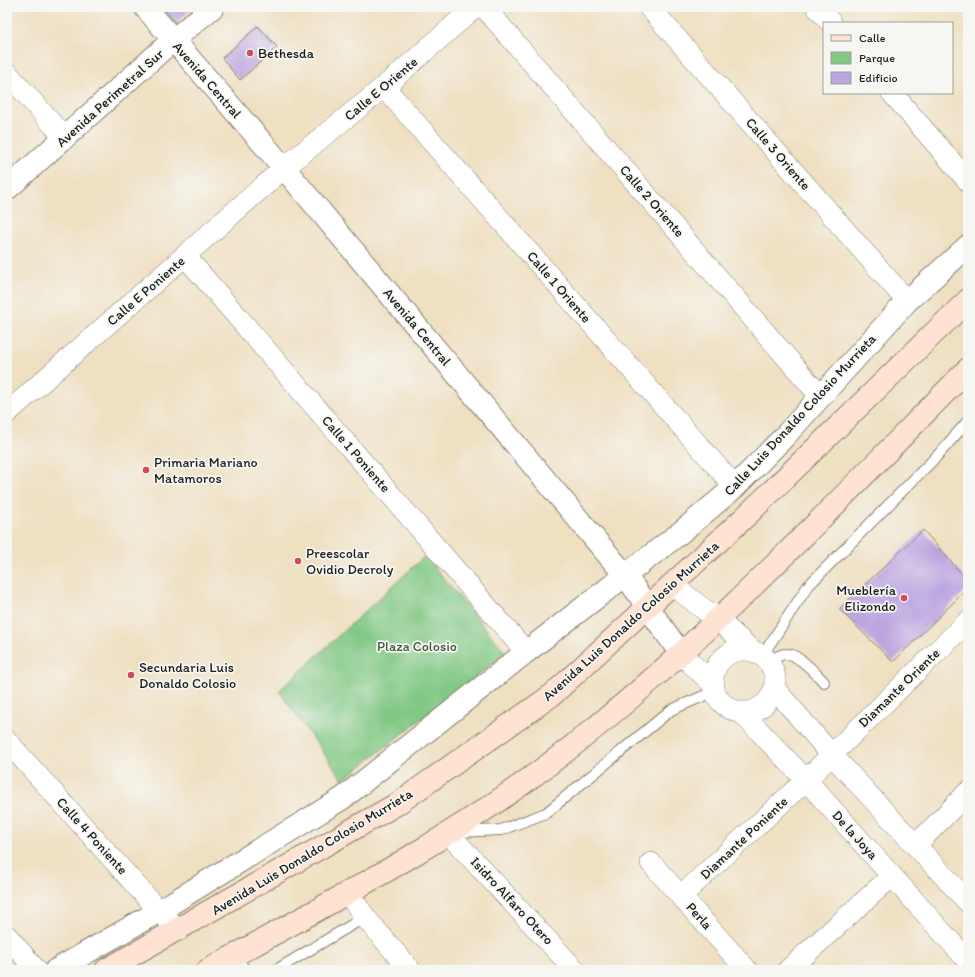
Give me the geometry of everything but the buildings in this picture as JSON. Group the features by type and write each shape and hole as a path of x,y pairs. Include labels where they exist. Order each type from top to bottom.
{"main road":[{"name":"Avenida Luis Donaldo Colosio Murrieta","path":"106,970 179,930 396,804 552,695 745,517 968,300"},
{"path":"208,970 240,962 347,892 376,877 448,833 547,766 641,689 681,654 782,557 968,369"}],"street":[{"name":"Avenida Central","path":"144,7 284,168 625,575 681,654"},
{"name":"Avenida Perimetral Sur","path":"7,189 173,40 213,7"},
{"name":"Calle E Oriente","path":"284,168 384,87 475,7"},
{"name":"Calle 2 Oriente","path":"484,7 820,396"},
{"name":"Calle 3 Oriente","path":"649,7 907,301"},
{"path":"817,7 830,22"},
{"path":"7,73 65,138"},
{"name":"Calle 1 Oriente","path":"384,87 734,487"},
{"path":"893,94 968,180"},
{"name":"Calle E Poniente","path":"7,413 186,257 284,168"},
{"name":"Calle Luis Donaldo Colosio Murrieta","path":"56,970 159,911 343,798 625,575 734,487 907,301 968,246"},
{"name":"Calle 1 Poniente","path":"186,257 526,652"},
{"path":"672,585 762,656 775,679 772,695 762,706 755,710 741,712"},
{"name":"Diamante Oriente","path":"806,780 968,621"},
{"path":"714,688 714,674 723,659 738,651 762,656"},
{"name":"De la Joya","path":"681,654 714,688 724,704 741,712 806,780 968,960"},
{"path":"774,688 831,754 968,902"},
{"name":"Calle 4 Poniente","path":"7,741 159,911 179,930"},
{"name":"Diamante Poniente","path":"681,896 806,780"},
{"path":"916,845 968,792"},
{"path":"291,831 306,857"},
{"name":"Isidro Alfaro Otero","path":"448,833 575,970"},
{"name":"Perla","path":"651,863 747,970"},
{"path":"788,970 892,876"},
{"path":"347,892 365,917 410,970"},
{"path":"7,936 36,970"}],"lane":[{"path":"762,656 808,586 937,456 968,421"},
{"path":"762,656 787,653 796,656 824,682"},
{"path":"448,833 501,830 546,813 671,710 714,688"},
{"path":"276,970 365,917"}],"green space":[{"name":"Plaza Colosio","path":"425,556 506,653 343,780 279,691"}],"place":[{"name":"Bethesda","path":"250,53"},
{"name":"Primaria Mariano Matamoros","path":"146,470"},
{"name":"Preescolar Ovidio Decroly","path":"298,561"},
{"name":"Mueblería Elizondo","path":"904,598"},
{"name":"Secundaria Luis Donaldo Colosio","path":"131,675"}]}
